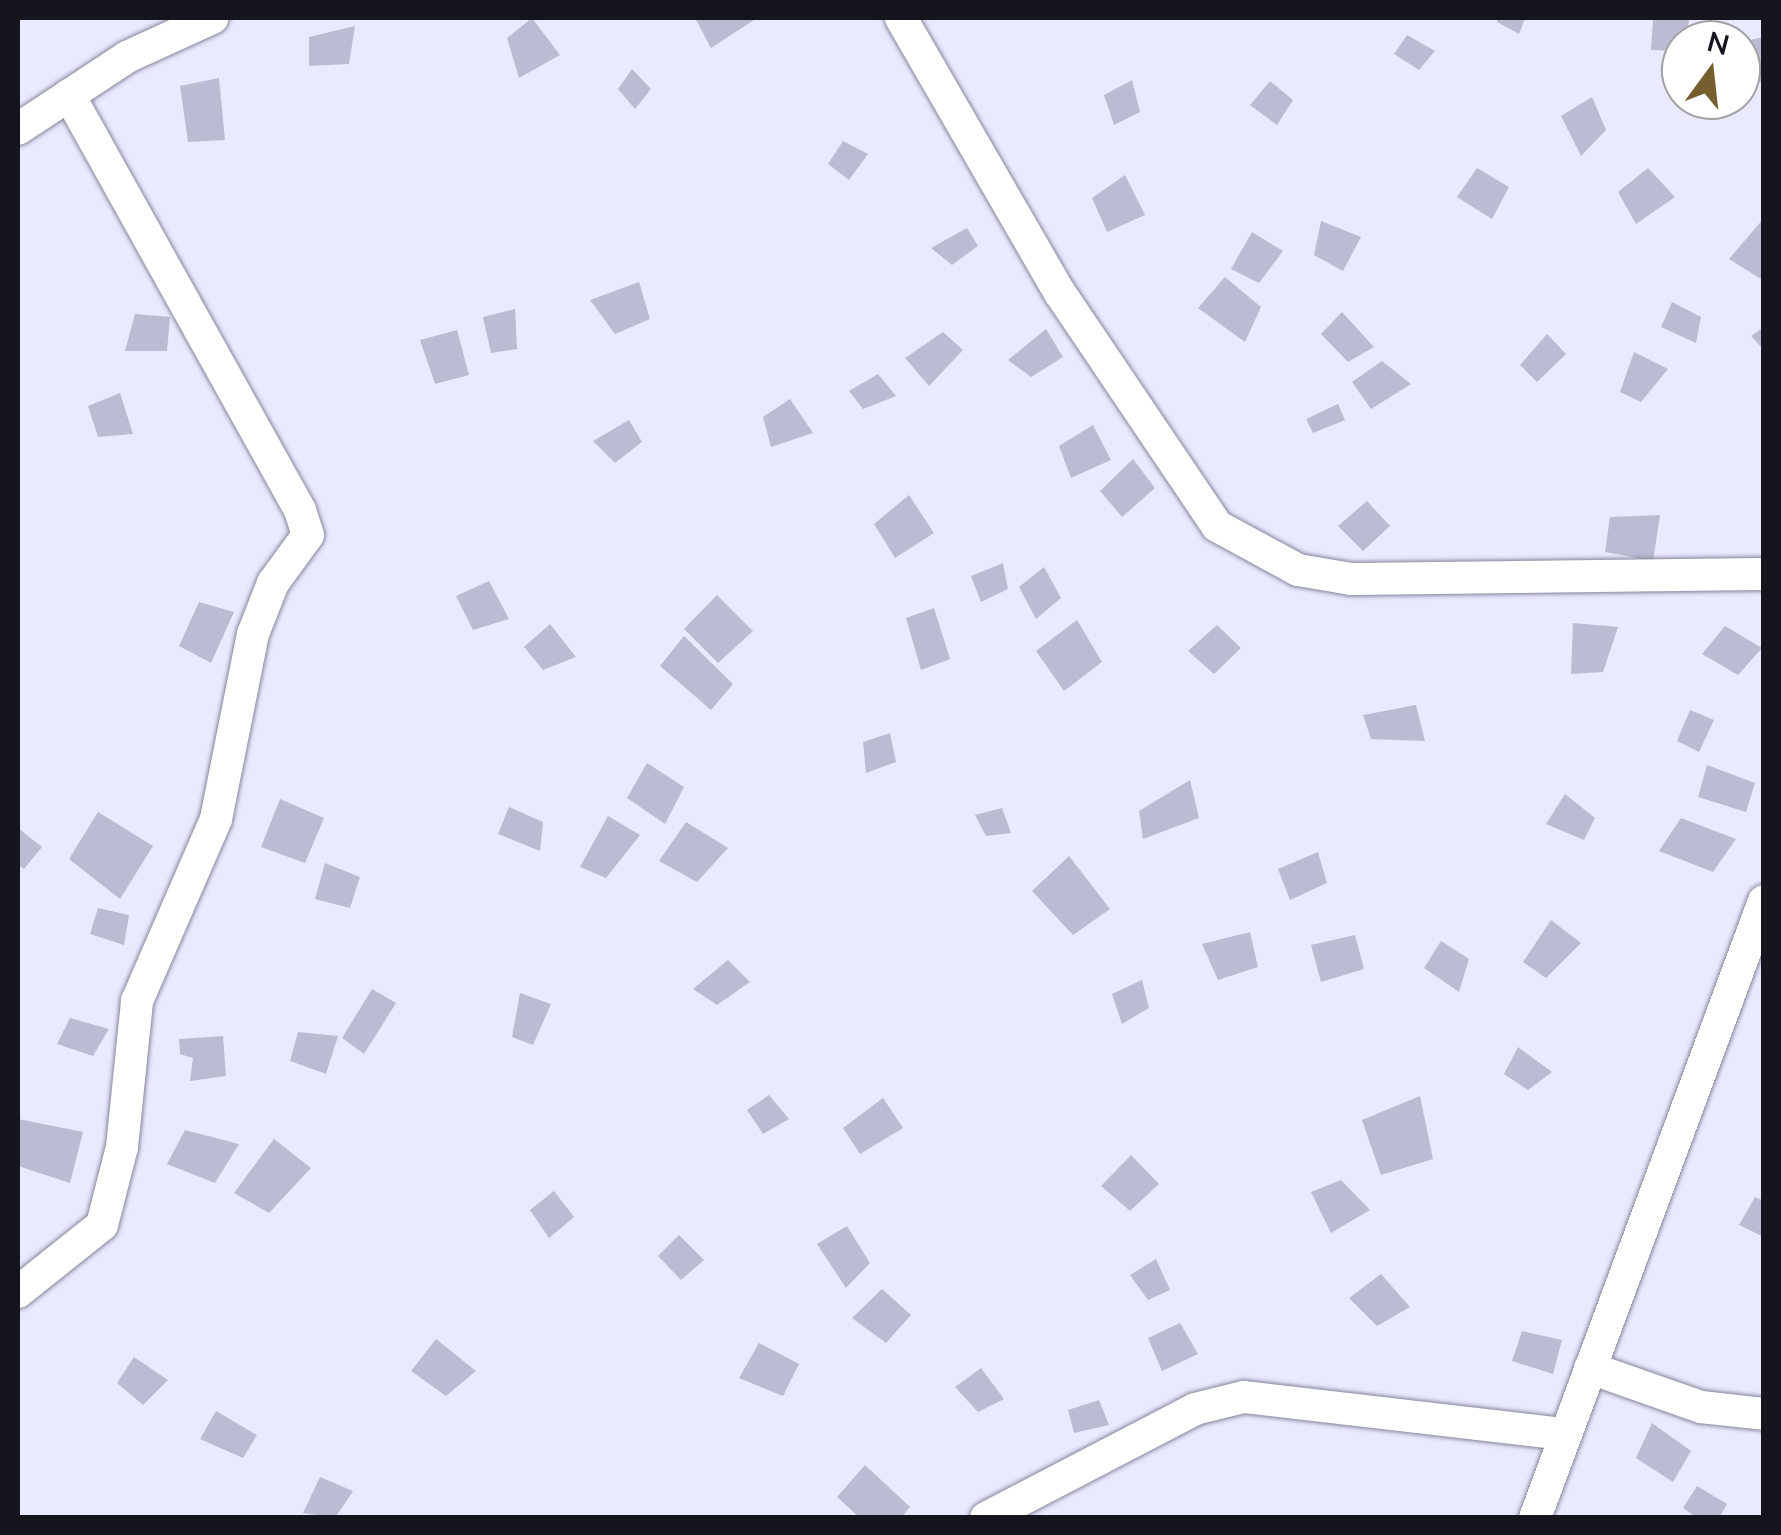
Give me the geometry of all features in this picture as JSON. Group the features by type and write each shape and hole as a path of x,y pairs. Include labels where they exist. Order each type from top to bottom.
{"street":[{"path":"18,129 128,57 212,18"},
{"path":"901,18 1060,293 1217,526 1298,570 1351,579 1764,574"},
{"path":"18,1292 102,1226 122,1147 137,1001 216,818 254,634 273,583 308,535 300,510 68,95"},
{"path":"1535,1518 1764,901"},
{"path":"1590,1368 1685,1403 1764,1414"},
{"path":"986,1518 1195,1408 1244,1396 1566,1434"}],"building":[{"path":"532,18 560,55 519,78 507,38"},
{"path":"695,18 757,18 711,48"},
{"path":"1499,18 1525,18 1519,34 1497,22"},
{"path":"1653,18 1690,18 1661,20 1661,50 1651,50"},
{"path":"355,26 349,64 309,66 309,37"},
{"path":"1407,35 1435,51 1419,70 1394,54"},
{"path":"1764,37 1761,82 1761,38"},
{"path":"632,69 651,89 635,109 618,89"},
{"path":"219,78 225,140 188,142 180,86"},
{"path":"1132,80 1140,112 1114,125 1104,95"},
{"path":"1270,81 1293,100 1277,125 1250,105"},
{"path":"1592,97 1606,130 1581,156 1561,116"},
{"path":"843,141 868,154 849,180 828,164"},
{"path":"1477,168 1509,187 1492,219 1457,197"},
{"path":"1648,168 1675,197 1636,224 1618,192"},
{"path":"1125,175 1145,215 1107,232 1092,198"},
{"path":"1764,218 1764,281 1729,259"},
{"path":"1321,221 1361,237 1343,271 1314,255"},
{"path":"967,228 978,246 952,265 931,248"},
{"path":"1252,232 1283,251 1259,283 1231,269"},
{"path":"1225,277 1261,307 1245,342 1198,308"},
{"path":"639,282 650,319 615,334 590,300"},
{"path":"1672,302 1701,317 1696,343 1661,327"},
{"path":"515,309 517,349 491,353 483,317"},
{"path":"1342,312 1374,347 1348,362 1321,334"},
{"path":"135,314 170,317 167,351 125,351"},
{"path":"1764,327 1764,350 1751,336"},
{"path":"1046,329 1063,357 1031,377 1008,360"},
{"path":"457,330 469,375 435,384 420,340"},
{"path":"943,332 963,350 929,386 905,358"},
{"path":"1547,334 1566,354 1537,382 1520,365"},
{"path":"1634,352 1668,369 1641,402 1620,392"},
{"path":"1382,361 1411,384 1371,409 1352,382"},
{"path":"878,374 896,396 863,409 849,391"},
{"path":"120,393 133,434 98,437 88,406"},
{"path":"790,399 813,433 771,447 763,417"},
{"path":"1338,404 1345,420 1313,433 1306,419"},
{"path":"629,420 642,442 615,463 593,441"},
{"path":"1093,425 1111,460 1071,478 1059,446"},
{"path":"1133,459 1155,488 1122,517 1100,491"},
{"path":"909,495 934,533 895,558 874,524"},
{"path":"1367,501 1390,526 1363,551 1338,526"},
{"path":"1660,515 1653,561 1605,552 1610,517"},
{"path":"1003,563 1008,589 981,602 971,576"},
{"path":"1044,567 1061,598 1036,619 1019,587"},
{"path":"489,581 509,619 473,630 456,596"},
{"path":"717,595 753,631 718,663 684,629"},
{"path":"199,602 234,612 211,663 179,646"},
{"path":"934,608 950,659 921,670 906,618"},
{"path":"1077,620 1102,662 1064,691 1036,651"},
{"path":"1573,623 1618,627 1603,672 1571,674"},
{"path":"550,624 576,657 543,670 524,647"},
{"path":"1217,625 1241,648 1214,674 1188,651"},
{"path":"1725,626 1762,648 1738,675 1702,654"},
{"path":"684,636 733,684 711,710 660,666"},
{"path":"1416,705 1425,741 1371,739 1363,715"},
{"path":"1690,710 1714,720 1699,752 1677,741"},
{"path":"890,733 896,762 866,773 863,742"},
{"path":"647,763 684,787 665,824 627,798"},
{"path":"1707,765 1755,783 1746,812 1698,797"},
{"path":"1190,780 1199,818 1143,839 1139,811"},
{"path":"1565,794 1595,818 1584,840 1546,824"},
{"path":"280,799 324,818 305,863 261,847"},
{"path":"509,807 543,822 540,851 498,834"},
{"path":"1002,808 1011,833 986,836 975,815"},
{"path":"98,812 153,846 120,899 69,859"},
{"path":"608,816 640,835 606,878 580,867"},
{"path":"1681,818 1736,839 1713,872 1659,851"},
{"path":"686,822 728,848 697,882 659,861"},
{"path":"18,828 42,847 24,869 18,865"},
{"path":"1318,852 1327,883 1290,900 1278,869"},
{"path":"1069,856 1110,909 1073,935 1032,891"},
{"path":"325,863 360,877 350,908 315,899"},
{"path":"98,908 129,915 124,945 90,934"},
{"path":"1551,920 1581,943 1546,978 1523,962"},
{"path":"1250,932 1258,967 1218,980 1202,944"},
{"path":"1355,935 1364,969 1321,982 1311,945"},
{"path":"1441,941 1469,959 1459,992 1424,968"},
{"path":"728,960 750,982 717,1005 693,989"},
{"path":"1142,980 1149,1008 1122,1024 1112,994"},
{"path":"372,989 396,1003 364,1054 342,1038"},
{"path":"520,993 551,1004 533,1045 512,1037"},
{"path":"70,1018 109,1029 93,1056 57,1044"},
{"path":"298,1032 338,1036 326,1074 290,1061"},
{"path":"223,1036 226,1076 190,1081 193,1058 180,1054 179,1039"},
{"path":"1518,1047 1552,1072 1528,1090 1504,1074"},
{"path":"769,1095 789,1119 763,1134 747,1110"},
{"path":"1420,1096 1433,1159 1381,1175 1362,1120"},
{"path":"883,1098 903,1128 860,1154 843,1128"},
{"path":"18,1119 83,1132 70,1183 18,1166"},
{"path":"185,1130 239,1144 215,1183 167,1164"},
{"path":"274,1139 311,1168 269,1213 234,1193"},
{"path":"1131,1155 1159,1184 1130,1211 1101,1186"},
{"path":"1341,1180 1370,1210 1331,1233 1311,1192"},
{"path":"554,1191 574,1217 549,1238 530,1210"},
{"path":"1755,1197 1764,1201 1764,1237 1739,1225"},
{"path":"847,1226 870,1263 846,1288 817,1244"},
{"path":"679,1235 704,1260 681,1280 658,1256"},
{"path":"1156,1259 1170,1290 1148,1300 1130,1275"},
{"path":"1381,1274 1410,1307 1377,1326 1349,1298"},
{"path":"882,1289 911,1315 886,1343 852,1318"},
{"path":"1180,1323 1198,1354 1162,1371 1148,1338"},
{"path":"1522,1331 1562,1340 1553,1374 1512,1361"},
{"path":"436,1339 476,1371 446,1396 411,1371"},
{"path":"759,1343 799,1364 783,1396 739,1378"},
{"path":"134,1357 168,1380 143,1405 117,1383"},
{"path":"981,1368 1004,1399 978,1412 955,1387"},
{"path":"1099,1400 1109,1425 1074,1433 1068,1410"},
{"path":"216,1411 257,1435 243,1458 200,1439"},
{"path":"1652,1423 1691,1451 1673,1482 1636,1458"},
{"path":"865,1465 910,1507 901,1518 860,1518 837,1497"},
{"path":"320,1477 353,1491 335,1518 303,1513"},
{"path":"1697,1486 1727,1504 1719,1518 1697,1518 1683,1508"}]}
